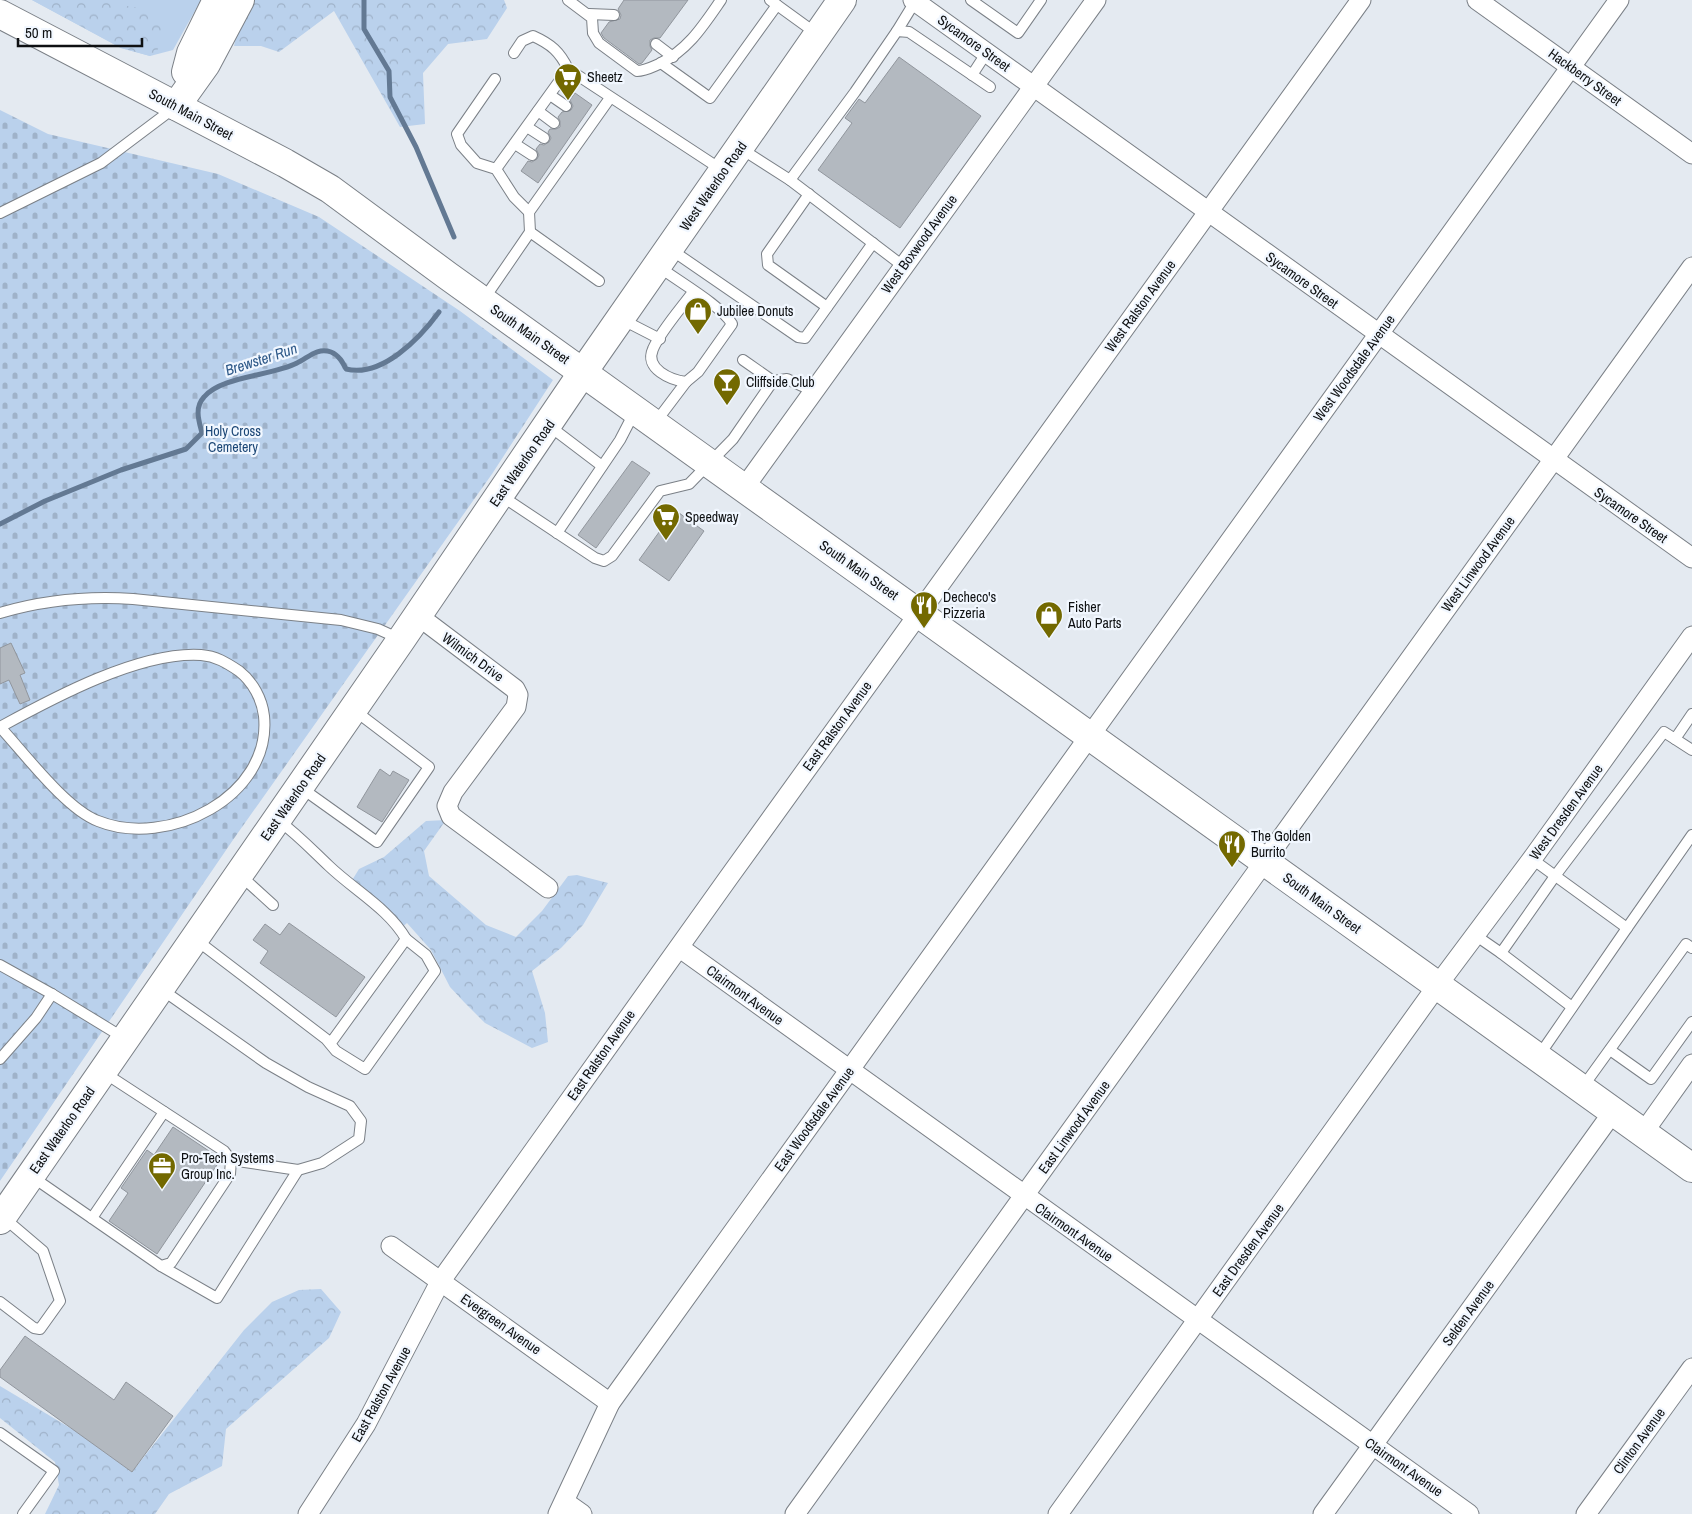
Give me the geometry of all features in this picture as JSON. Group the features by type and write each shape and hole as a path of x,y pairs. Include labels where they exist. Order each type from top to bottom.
{"main road":[{"path":"176,106 191,53 217,0"},
{"path":"176,106 206,64 240,0"},
{"name":"West Waterloo Road","path":"583,372 842,0"},
{"name":"South Main Street","path":"0,14 330,188 483,301 920,612 1692,1168"},
{"name":"East Waterloo Road","path":"1,1218 354,709 416,615 583,372"}],"street":[{"name":"Sycamore Street","path":"915,0 1378,335 1692,558"},
{"name":"West Boxwood Avenue","path":"744,488 1096,0"},
{"name":"West Ralston Avenue","path":"920,612 1361,0"},
{"name":"Hackberry Street","path":"1478,0 1692,154"},
{"name":"West Woodsdale Avenue","path":"1090,736 1619,0"},
{"name":"West Linwood Avenue","path":"1264,861 1692,267"},
{"name":"East Ralston Avenue","path":"308,1514 366,1424 440,1282 920,612"},
{"name":"Wilmich Drive","path":"416,615 515,689 518,695 516,707 453,792 447,806 451,816 548,888"},
{"name":"West Dresden Avenue","path":"1437,986 1532,860 1692,636"},
{"name":"East Woodsdale Avenue","path":"562,1508 610,1403 1090,736"},
{"name":"East Linwood Avenue","path":"795,1514 1264,861"},
{"name":"Clairmont Avenue","path":"680,948 1470,1514"},
{"name":"East Dresden Avenue","path":"1058,1514 1437,986"},
{"path":"1643,1133 1692,1064"},
{"name":"Selden Avenue","path":"1324,1514 1613,1112"},
{"name":"Evergreen Avenue","path":"391,1246 610,1403"},
{"name":"Clinton Avenue","path":"1586,1514 1692,1368"},
{"path":"562,1508 582,1514"}],"lane":[{"path":"568,0 589,14 614,15"},
{"path":"589,14 595,39 618,59 637,71 643,71 673,57 687,46 721,0"},
{"path":"790,180 897,31 915,0"},
{"path":"972,0 1018,33 1041,0"},
{"path":"661,63 710,98 773,2 818,34"},
{"path":"897,31 909,32 990,87"},
{"path":"514,53 522,41 533,36 548,42 561,54 568,69 723,171"},
{"path":"656,44 673,57"},
{"path":"972,75 987,52"},
{"path":"496,169 568,69"},
{"path":"495,79 457,134 461,145 477,162 496,169 514,197 529,212"},
{"path":"550,95 566,106"},
{"path":"483,301 530,232 529,212 553,170 587,121 610,98"},
{"path":"0,213 101,163 176,106"},
{"path":"538,111 554,123"},
{"path":"527,127 544,138"},
{"path":"515,144 532,155"},
{"path":"739,148 790,180 903,266"},
{"path":"809,194 767,254 768,265 827,307"},
{"path":"530,232 599,281"},
{"path":"663,257 798,337 805,338 873,243"},
{"path":"557,533 620,440 698,372 732,324 728,316 693,292 663,257"},
{"path":"686,382 672,380 662,374 652,363 652,350 693,292"},
{"path":"620,318 660,339"},
{"path":"743,360 773,381 787,379 814,391"},
{"path":"500,494 594,558 604,561 612,556 660,492 689,484 733,439 773,381"},
{"path":"548,425 602,466"},
{"path":"0,613 63,600 105,597 341,620 378,629 401,640"},
{"path":"190,655 216,658 226,662 245,676 258,696 263,708 265,725 262,748 257,760 236,788 218,805 183,822 164,828 135,829 98,821 79,810 0,728 76,687 141,664 190,655"},
{"path":"300,787 377,842 382,835 429,767 354,709"},
{"path":"1675,738 1692,714"},
{"path":"1501,953 1555,876 1664,732 1692,750"},
{"path":"194,938 330,1044 336,1051 365,1070 435,972 426,955 406,939 393,921 329,866 300,836 277,820"},
{"path":"1538,1058 1692,835"},
{"path":"1532,860 1627,928"},
{"path":"239,874 273,904"},
{"path":"1475,935 1572,1007"},
{"path":"330,1044 406,939"},
{"path":"1582,1089 1686,944 1692,948"},
{"path":"0,965 52,994 125,1039"},
{"path":"160,988 266,1063 308,1087 350,1106 361,1121 359,1140 322,1163 298,1170 231,1160"},
{"path":"0,1059 36,1018 52,994"},
{"path":"1610,1050 1651,1079 1692,1022"},
{"path":"102,1072 224,1151 231,1160 230,1174 171,1263 161,1266"},
{"path":"92,1218 164,1112"},
{"path":"30,1175 161,1266 217,1298 298,1170"},
{"path":"0,1302 34,1328 40,1329 60,1301 44,1251 1,1218"},
{"path":"0,1433 54,1471 23,1514"}],"green space":[{"path":"32,0 201,0 173,50 150,56 121,48"},
{"path":"32,0 113,0 127,6 156,10 164,35 157,51 150,56 121,48"},
{"path":"249,0 504,0 507,8 487,39 448,44 423,73 425,124 400,127 334,11 279,52 261,46 234,46 239,24"},
{"name":"Holy Cross Cemetery","path":"0,110 48,134 218,174 319,217 460,311 553,380 492,474 235,837 0,1181"},
{"path":"446,820 424,851 429,876 486,925 516,937 542,911 568,876 577,875 608,883 583,925 561,948 532,971 545,1013 548,1042 532,1048 485,1023 450,987 431,950 407,923 400,929 351,882 359,869 384,857 426,821"},
{"path":"321,1289 341,1312 329,1338 226,1429 222,1466 169,1494 155,1514 45,1514 59,1485 55,1462 0,1418 0,1386 77,1432 132,1472 244,1330 272,1302 299,1290"}],"building":[{"path":"624,0 688,0 660,38 650,40 652,50 642,63 639,64 604,38 601,33 609,22 620,19 621,15 618,9"},
{"path":"899,57 981,116 900,228 818,170 852,123 845,118 859,99 865,103"},
{"path":"575,93 592,105 538,183 521,171 528,161 532,162 537,159 539,155 536,149 540,144 544,145 549,142 551,138 548,132 550,129 560,127 558,117 562,112 571,110 573,106 570,100"},
{"path":"632,461 650,473 596,548 578,535"},
{"path":"675,510 704,531 669,581 639,560"},
{"path":"11,643 25,673 20,675 30,700 20,704 9,680 0,684 0,648"},
{"path":"380,769 390,776 393,771 409,780 382,822 357,807"},
{"path":"289,923 365,977 336,1017 260,963 268,951 253,940 265,924 280,935"},
{"name":"Pro-Tech Systems Group Inc.","path":"173,1127 221,1159 157,1254 109,1221 128,1193 121,1188 147,1150 154,1155"},
{"path":"25,1336 114,1400 126,1382 173,1416 132,1472 0,1377 0,1370"}],"waterway":[{"name":"Brewster Run","path":"364,0 364,29 389,71 390,97 416,147 454,237"},
{"name":"Brewster Run","path":"0,524 45,501 121,470 186,449 202,433 198,415 201,401 212,390 222,385 234,380 287,367 321,351 331,352 336,355 346,369 360,370 373,368 399,354 411,344 439,312"}],"place":[{"name":"Sheetz","path":"568,101"},
{"name":"Jubilee Donuts","path":"698,335"},
{"name":"Cliffside Club","path":"727,406"},
{"name":"Speedway","path":"666,541"},
{"name":"Decheco's Pizzeria","path":"924,629"},
{"name":"Fisher Auto Parts","path":"1049,639"},
{"name":"The Golden Burrito","path":"1232,868"},
{"name":"Pro-Tech Systems Group Inc.","path":"162,1190"}]}
